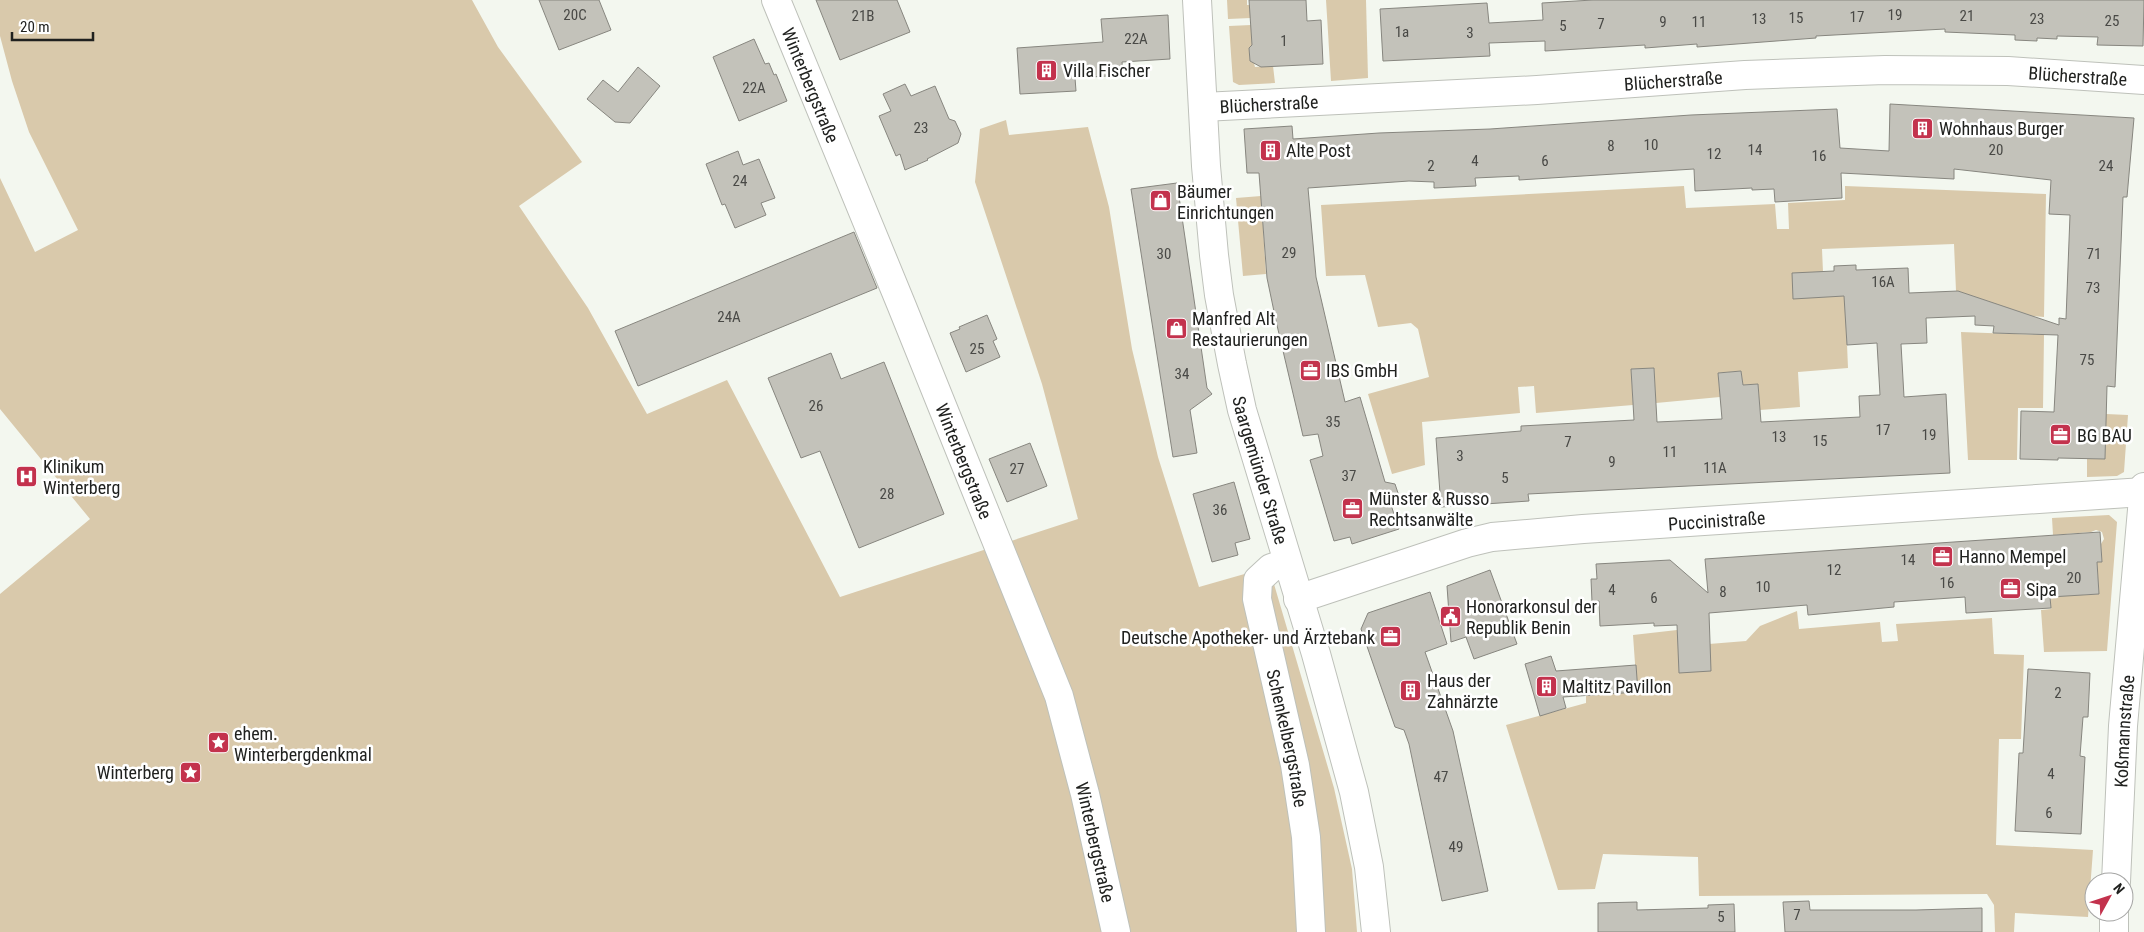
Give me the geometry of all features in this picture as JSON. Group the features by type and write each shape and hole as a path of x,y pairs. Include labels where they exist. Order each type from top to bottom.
{"street":[{"name":"Winterbergstraße","path":"776,0 898,295 1059,696 1085,794 1116,932"},
{"name":"Saargemünder Straße","path":"1197,0 1214,255 1228,344 1242,410 1316,654 1354,792 1369,867 1376,932"},
{"name":"Blücherstraße","path":"1203,107 1537,90 1745,76 1886,70 2008,71 2144,80"},
{"name":"Puccinistraße","path":"1298,599 1413,560 1492,538 1583,529 2143,500"},
{"name":"Koßmannstraße","path":"2116,872 2123,726 2143,500"},
{"name":"Schenkelbergstraße","path":"1287,563 1271,568 1258,580 1257,598 1295,765 1306,837 1311,932"}],"shaded area":[{"path":"0,0 472,0 498,47 582,162 519,206 588,308 647,414 727,380 840,597 1078,519 1042,384 975,182 980,129 1006,120 1009,135 1088,127 1109,207 1132,349 1158,457 1199,587 1269,567 1334,788 1352,869 1357,932 0,932 0,594 90,519 0,409 0,178 35,252 78,230 29,132 12,81 0,36"},
{"path":"1227,0 1247,0 1247,5 1250,5 1251,18 1228,19"},
{"path":"1326,0 1366,0 1368,78 1331,81"},
{"path":"1251,25 1253,45 1249,48 1250,61 1254,63 1255,67 1273,66 1275,83 1239,85 1233,82 1229,26"},
{"path":"1684,186 1686,208 1775,204 1777,229 1789,229 1788,203 1845,200 1845,186 2046,194 2044,317 2033,316 1956,291 1954,244 1822,249 1823,272 1792,274 1845,296 1848,368 1798,372 1800,407 1760,410 1758,384 1743,385 1741,371 1718,373 1720,397 1656,403 1654,368 1631,369 1633,405 1536,413 1534,386 1518,387 1520,413 1422,422 1425,465 1392,474 1368,394 1429,377 1418,329 1411,323 1378,327 1365,275 1326,276 1321,205"},
{"path":"1261,196 1266,274 1243,276 1236,198"},
{"path":"1961,332 2044,335 2043,408 2018,408 2017,460 1968,460"},
{"path":"2106,414 2128,415 2124,472 2117,476 2087,477 2087,459 2105,459"},
{"path":"2109,515 2117,522 2107,651 2044,652 2041,610 2051,609 2050,595 2099,594 2097,562 2102,562 2101,544 2104,539 2102,532 2096,530 2053,535 2052,518"},
{"path":"1797,611 1799,629 1880,622 1882,642 1898,641 1896,624 1992,618 1994,654 2024,655 2021,739 1999,739 1996,845 2093,850 2091,872 2084,872 2084,917 2015,913 2014,932 1995,932 1994,905 1987,894 1699,896 1698,857 1603,854 1595,889 1558,890 1506,725 1586,703 1586,695 1637,692 1633,635 1677,630 1678,641 1709,644 1746,641 1760,626"}],"building":[{"path":"539,0 599,0 611,30 559,50"},
{"path":"816,0 897,0 910,32 840,60"},
{"path":"1249,0 1306,0 1307,21 1321,20 1323,64 1261,67 1250,61 1249,48 1252,45"},
{"path":"1593,0 2144,0 2143,46 2097,45 2098,37 2057,36 2057,39 2037,38 2037,41 2015,40 2015,35 1945,32 1945,29 1816,36 1816,38 1697,47 1697,44 1645,48 1645,45 1545,51 1545,41 1489,43 1490,56 1383,61 1380,9 1487,3 1489,23 1543,20 1542,3"},
{"path":"1168,15 1170,59 1122,62 1123,75 1075,78 1076,91 1020,94 1017,48 1103,42 1101,19"},
{"path":"754,39 765,64 769,63 774,75 776,74 787,101 739,121 713,57"},
{"path":"638,67 660,86 630,123 615,122 587,99 603,80 618,92"},
{"path":"905,84 911,96 935,86 949,119 955,121 961,134 958,143 928,160 905,170 900,154 896,156 879,116 891,111 883,94"},
{"path":"1890,104 2134,118 2127,197 2123,197 2115,387 2107,386 2105,459 2020,459 2021,411 2054,412 2058,335 1993,333 1994,326 1975,325 1975,316 1926,318 1927,343 1901,344 1904,397 1946,394 1950,473 1528,494 1529,501 1441,507 1436,438 1521,431 1521,426 1634,420 1631,369 1654,368 1657,422 1722,419 1718,373 1741,371 1743,385 1758,384 1761,422 1860,417 1859,396 1880,395 1877,343 1847,345 1844,296 1793,299 1792,273 1834,271 1834,266 1856,265 1856,270 1908,268 1909,293 1958,291 2059,325 2059,318 2066,319 2070,215 2049,214 2051,180 1954,169 1954,179 1841,173 1842,198 1775,202 1774,189 1752,190 1752,188 1695,191 1694,169 1519,180 1519,176 1475,178 1476,186 1434,188 1434,182 1409,181 1308,188 1316,277 1345,402 1360,397 1385,482 1395,484 1401,502 1391,505 1399,529 1352,544 1350,537 1334,541 1310,460 1323,456 1318,434 1303,436 1276,321 1267,278 1259,173 1247,173 1244,129 1292,126 1293,139 1379,133 1490,129 1691,115 1837,109 1840,148 1889,151"},
{"path":"738,151 743,165 759,159 775,198 761,203 766,215 735,228 725,204 722,205 706,164"},
{"path":"1177,183 1207,388 1212,394 1190,410 1197,453 1173,457 1131,189"},
{"path":"854,232 877,288 638,386 615,331"},
{"path":"987,315 997,339 993,341 1000,357 966,372 950,333"},
{"path":"831,353 841,379 884,362 944,514 859,548 820,451 801,458 768,378"},
{"path":"1030,443 1047,486 1007,502 989,459"},
{"path":"1234,482 1250,539 1235,543 1238,555 1212,562 1193,494"},
{"path":"2100,532 2102,562 2097,562 2099,594 2050,597 2051,608 1966,613 1965,597 1894,602 1894,607 1808,615 1807,605 1709,613 1711,671 1679,673 1677,625 1654,626 1654,623 1600,626 1599,601 1592,602 1591,579 1597,579 1596,564 1670,560 1708,593 1705,559"},
{"path":"1490,570 1517,644 1474,659 1466,637 1451,642 1447,586"},
{"path":"1430,592 1447,644 1425,652 1453,731 1488,891 1442,901 1409,744 1404,730 1395,727 1361,629 1368,613"},
{"path":"1551,656 1556,671 1636,665 1638,692 1563,697 1566,708 1540,716 1525,664"},
{"path":"2028,669 2090,673 2088,717 2083,717 2080,756 2085,757 2081,834 2015,831 2019,753 2023,753"},
{"path":"1809,901 1810,910 1982,908 1982,932 1785,932 1783,902"},
{"path":"1637,902 1637,910 1708,908 1708,905 1734,904 1735,932 1598,932 1598,903"}],"place":[{"name":"Villa Fischer","path":"1047,70"},
{"name":"Wohnhaus Burger","path":"1923,128"},
{"name":"Alte Post","path":"1270,150"},
{"name":"Bäumer Einrichtungen","path":"1161,201"},
{"name":"Manfred Alt Restaurierungen","path":"1176,328"},
{"name":"IBS GmbH","path":"1310,370"},
{"name":"BG BAU","path":"2061,435"},
{"name":"Klinikum Winterberg","path":"27,476"},
{"name":"Münster & Russo Rechtsanwälte","path":"1353,508"},
{"name":"Hanno Mempel","path":"1943,556"},
{"name":"Sipa","path":"2010,589"},
{"name":"Honorarkonsul der Republik Benin","path":"1450,616"},
{"name":"Deutsche Apotheker- und Ärztebank","path":"1391,637"},
{"name":"Maltitz Pavillon","path":"1546,686"},
{"name":"Haus der Zahnärzte","path":"1411,690"},
{"name":"ehem. Winterbergdenkmal","path":"218,743"},
{"name":"Winterberg","path":"190,772"}]}
